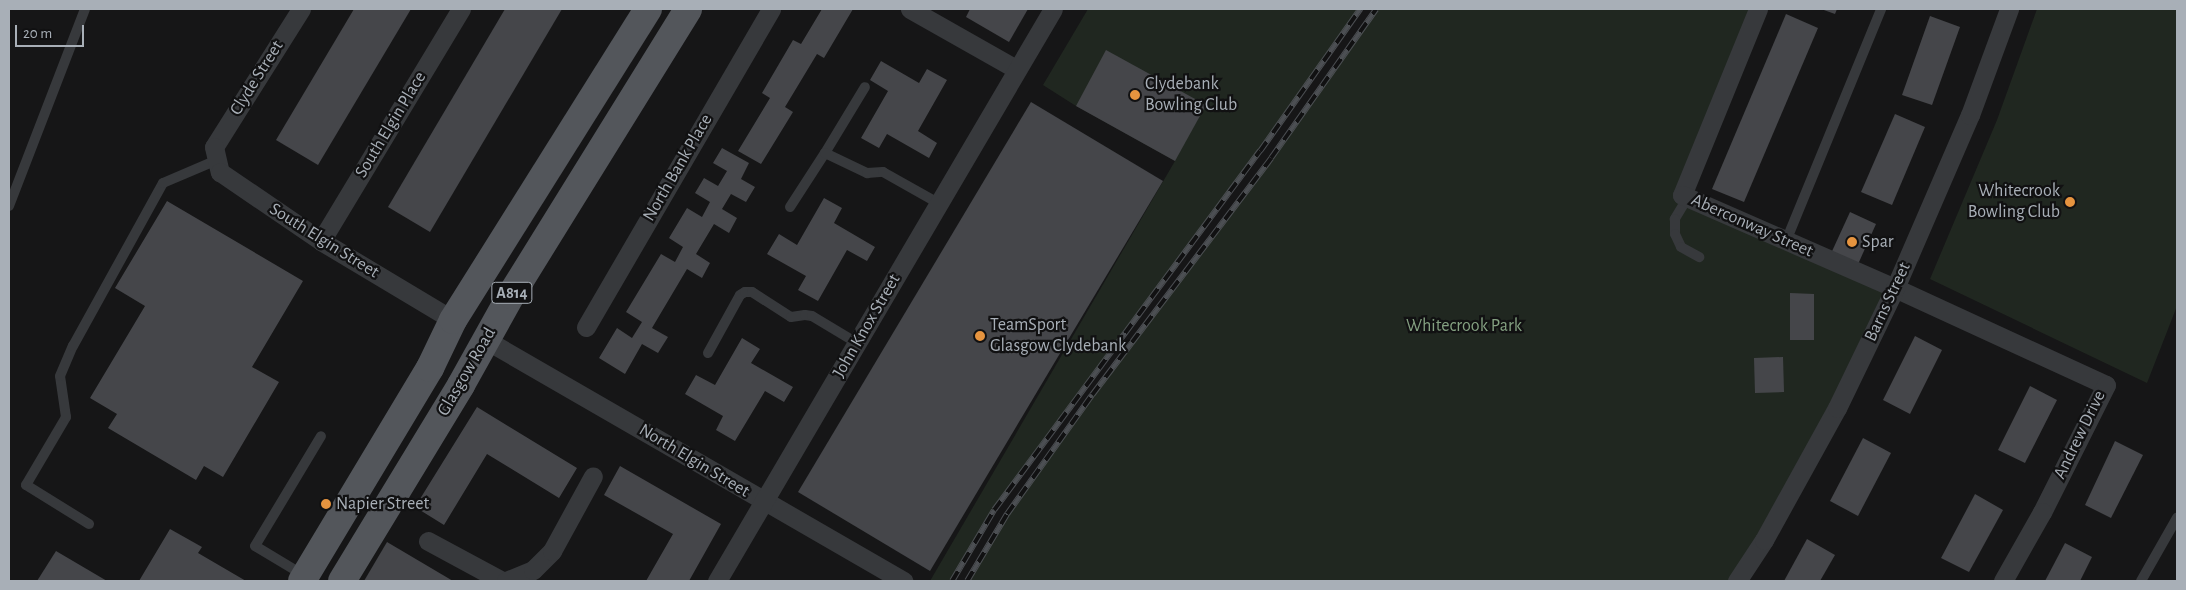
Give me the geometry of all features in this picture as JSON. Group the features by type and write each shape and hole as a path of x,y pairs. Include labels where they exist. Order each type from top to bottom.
{"main road":[{"name":"Glasgow Road","path":"304,579 430,368 453,320 648,9"},
{"name":"Glasgow Road","path":"342,581 461,385 511,295 688,9"},
{"path":"453,320 486,340"}],"street":[{"name":"Clyde Street","path":"215,153 300,9"},
{"name":"South Elgin Place","path":"321,241 461,9"},
{"name":"North Bank Place","path":"586,327 771,9"},
{"path":"910,9 1016,69"},
{"name":"John Knox Street","path":"717,581 1016,69 1053,9"},
{"name":"Aberconway Street","path":"1758,9 1682,194 1895,288"},
{"name":"Barns Street","path":"1737,581 1764,540 1836,408 1895,288 1970,115 2009,9"},
{"name":"South Elgin Street","path":"215,153 220,172 321,241 453,320"},
{"name":"Andrew Drive","path":"1895,288 2106,385 2042,512 2003,581"},
{"name":"North Elgin Street","path":"486,340 903,581"},
{"path":"428,542 504,581 533,570 552,551 593,476"}],"lane":[{"path":"9,206 85,9"},
{"path":"1786,241 1881,9"},
{"path":"790,207 864,87"},
{"path":"89,524 26,485 66,417 60,376 73,346 163,183 215,153"},
{"path":"825,153 868,173 883,172 938,203"},
{"path":"1688,197 1675,219 1675,234 1681,247 1699,257"},
{"path":"708,353 740,295 745,292 752,292 791,317 805,314 812,316 857,343"},
{"path":"304,579 255,546 321,436"},
{"path":"2141,581 2177,518"}],"green space":[{"path":"1088,9 1360,9 1260,151 994,510 952,581 930,581 1175,161 1076,106 1043,85"},
{"name":"Whitecrook Park","path":"1375,9 1758,9 1682,194 1895,288 1741,581 970,581 1007,514 1092,395 1271,158"},
{"name":"Whitecrook Bowling Club","path":"2037,9 2177,9 2177,306 2147,383 1930,279 1997,120"}],"building":[{"path":"354,9 411,9 318,165 276,140"},
{"path":"505,9 562,9 430,232 388,207"},
{"path":"822,9 853,9 824,58 817,54 785,107 793,112 761,164 738,151 770,98 762,93 793,40 801,44"},
{"path":"970,9 1028,9 1009,42 966,17"},
{"path":"1821,9 1837,9 1835,14"},
{"path":"1786,14 1818,28 1744,202 1712,189"},
{"path":"1930,16 1960,27 1932,105 1902,95"},
{"path":"1106,50 1206,105 1175,161 1076,106"},
{"path":"881,61 919,83 927,69 947,80 918,131 937,143 929,158 887,134 879,148 861,138 888,91 870,80"},
{"name":"TeamSport Glasgow Clydebank","path":"1031,102 1163,181 930,571 798,492"},
{"path":"1895,114 1925,127 1892,205 1861,192"},
{"path":"722,148 749,163 741,179 755,187 746,202 731,194 722,209 737,218 729,233 714,224 696,254 710,263 702,278 687,269 652,328 668,337 658,353 642,344 625,374 599,358 617,328 632,338 642,322 626,312 661,254 675,262 683,247 669,238 687,208 702,217 710,202 695,193 704,178 718,186 727,171 713,163"},
{"path":"824,198 842,208 834,223 875,247 867,261 847,250 818,301 798,290 806,276 767,254 779,234 797,245"},
{"path":"167,201 303,281 252,367 279,382 223,477 204,466 196,480 108,428 117,414 90,398 145,306 115,288"},
{"name":"Spar","path":"1850,212 1876,224 1855,271 1828,260"},
{"path":"1790,293 1814,294 1814,340 1790,340"},
{"path":"1915,336 1942,350 1910,414 1883,400"},
{"path":"742,338 760,349 751,363 793,387 784,402 765,391 735,441 716,430 723,416 685,394 696,375 715,385"},
{"path":"1783,357 1784,392 1755,393 1754,358"},
{"path":"2030,386 2057,400 2025,463 1998,450"},
{"path":"477,407 577,468 559,498 487,454 444,525 415,507"},
{"path":"1863,438 1891,453 1858,516 1830,501"},
{"path":"2115,441 2143,455 2111,518 2085,505"},
{"path":"620,466 721,524 689,581 646,581 673,534 604,495"},
{"path":"1975,494 2003,510 1969,572 1941,558"},
{"path":"170,529 202,547 198,553 246,581 139,581"},
{"path":"1807,539 1835,555 1820,581 1784,581"},
{"path":"387,542 453,581 364,581"},
{"path":"2065,543 2092,557 2080,581 2045,581"},
{"path":"56,551 107,581 37,581"}],"railway":[{"path":"952,581 994,510 1260,151 1360,9"},
{"path":"967,581 1007,514 1092,395 1271,158 1376,9"}],"place":[{"name":"Clydebank Bowling Club","path":"1135,95"},
{"name":"Whitecrook Bowling Club","path":"2070,202"},
{"name":"Spar","path":"1852,242"},
{"name":"TeamSport Glasgow Clydebank","path":"980,336"},
{"name":"Napier Street","path":"326,504"}]}
